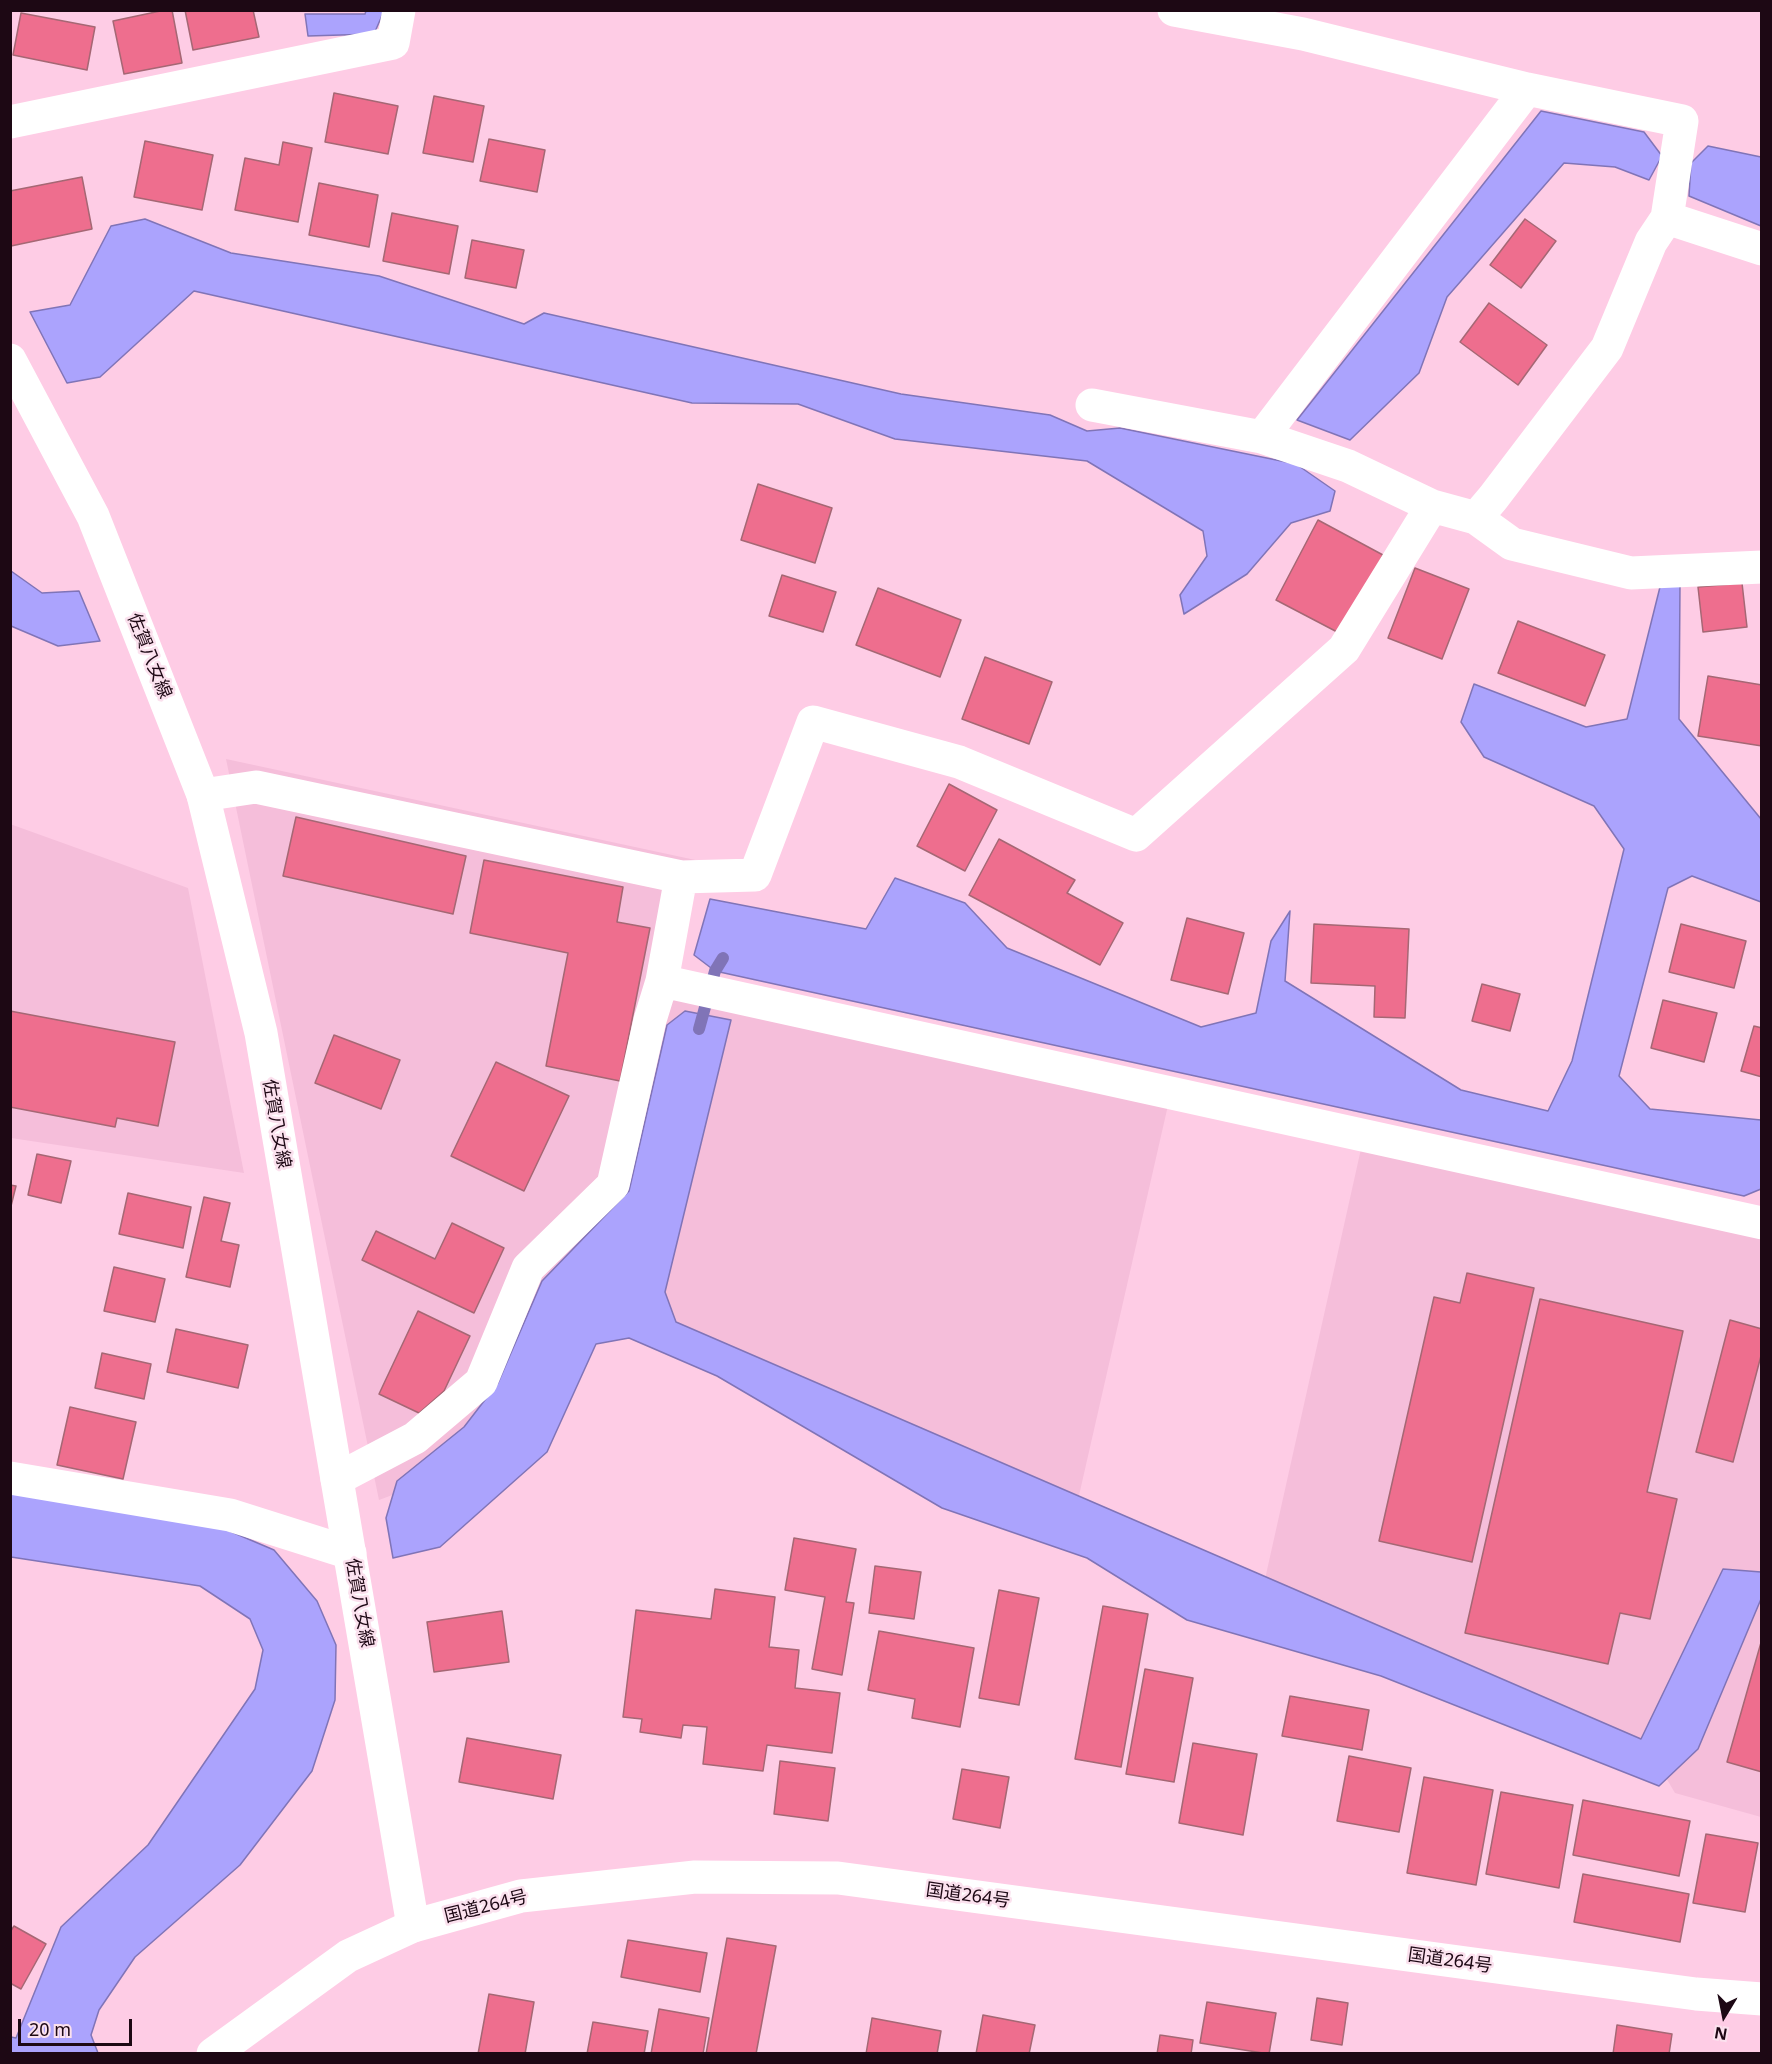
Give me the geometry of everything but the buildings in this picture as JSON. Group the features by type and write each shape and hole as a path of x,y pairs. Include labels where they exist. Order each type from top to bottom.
{"main road":[{"path":"10,122 393,43 399,10"},
{"path":"1174,10 1303,34 1527,89 1682,121 1667,218 1651,242 1607,348 1476,518"},
{"path":"1262,437 1527,89"},
{"path":"1667,218 1761,249"},
{"name":"佐賀八女線","path":"10,360 93,516 204,795 261,1033 413,1926"},
{"path":"1092,405 1262,437 1348,466 1432,506 1476,518 1512,544 1631,573 1761,567"},
{"path":"204,795 256,787 681,878 755,875 813,722 958,762 1136,835 1344,649 1432,506"},
{"path":"337,1479 415,1438 481,1382 528,1268 613,1185 650,1020 662,981 681,878"},
{"path":"662,981 1761,1223"},
{"path":"10,1478 230,1515 350,1553"},
{"name":"国道264号","path":"213,2054 348,1956 413,1926 521,1896 695,1877 838,1878 1684,1993 1761,1999"}],"shaded area":[{"path":"366,11 384,11 374,34 308,36 305,14 365,14"},
{"path":"1541,111 1644,132 1662,156 1649,180 1615,167 1564,163 1447,297 1419,373 1350,440 1297,420"},
{"path":"1708,146 1761,157 1761,226 1689,196 1691,163"},
{"path":"145,219 231,253 379,276 524,324 544,313 901,394 1050,415 1087,431 1120,428 1296,464 1335,491 1330,511 1291,523 1247,574 1184,614 1180,595 1207,556 1203,531 1087,461 895,439 798,404 692,403 194,291 100,377 67,383 30,312 70,305 111,226"},
{"path":"11,571 42,593 79,591 100,641 58,646 11,626"},
{"path":"1680,584 1679,719 1761,819 1761,902 1692,876 1668,888 1619,1076 1650,1109 1761,1120 1761,1189 1744,1196 715,971 694,955 710,899 866,929 895,878 965,903 1007,948 1201,1027 1256,1013 1271,941 1290,911 1285,981 1461,1090 1548,1111 1572,1061 1624,849 1594,806 1484,757 1461,722 1474,684 1586,727 1627,719 1660,587"},
{"path":"226,759 700,861 679,970 1174,1079 1075,1513 586,1299 510,1451 379,1500"},
{"path":"10,824 188,888 244,1173 11,1138"},
{"path":"685,1011 731,1020 665,1292 676,1322 1641,1739 1723,1569 1761,1572 1761,1599 1698,1749 1659,1786 1381,1676 1187,1620 1087,1558 942,1508 717,1376 629,1338 596,1344 547,1452 440,1547 393,1558 386,1518 397,1481 464,1427 498,1383 542,1281 629,1191 667,1025"},
{"path":"1367,1122 1761,1207 1761,1817 1675,1793 1652,1754 1261,1597"},
{"path":"10,1493 220,1527 274,1550 317,1601 336,1645 335,1700 312,1771 240,1865 135,1957 99,2010 91,2035 98,2053 11,2053 11,2037 16,2038 61,1927 148,1845 255,1689 263,1650 250,1619 200,1586 11,1557"}],"waterway":[{"path":"699,1029 715,971 723,958"}]}
